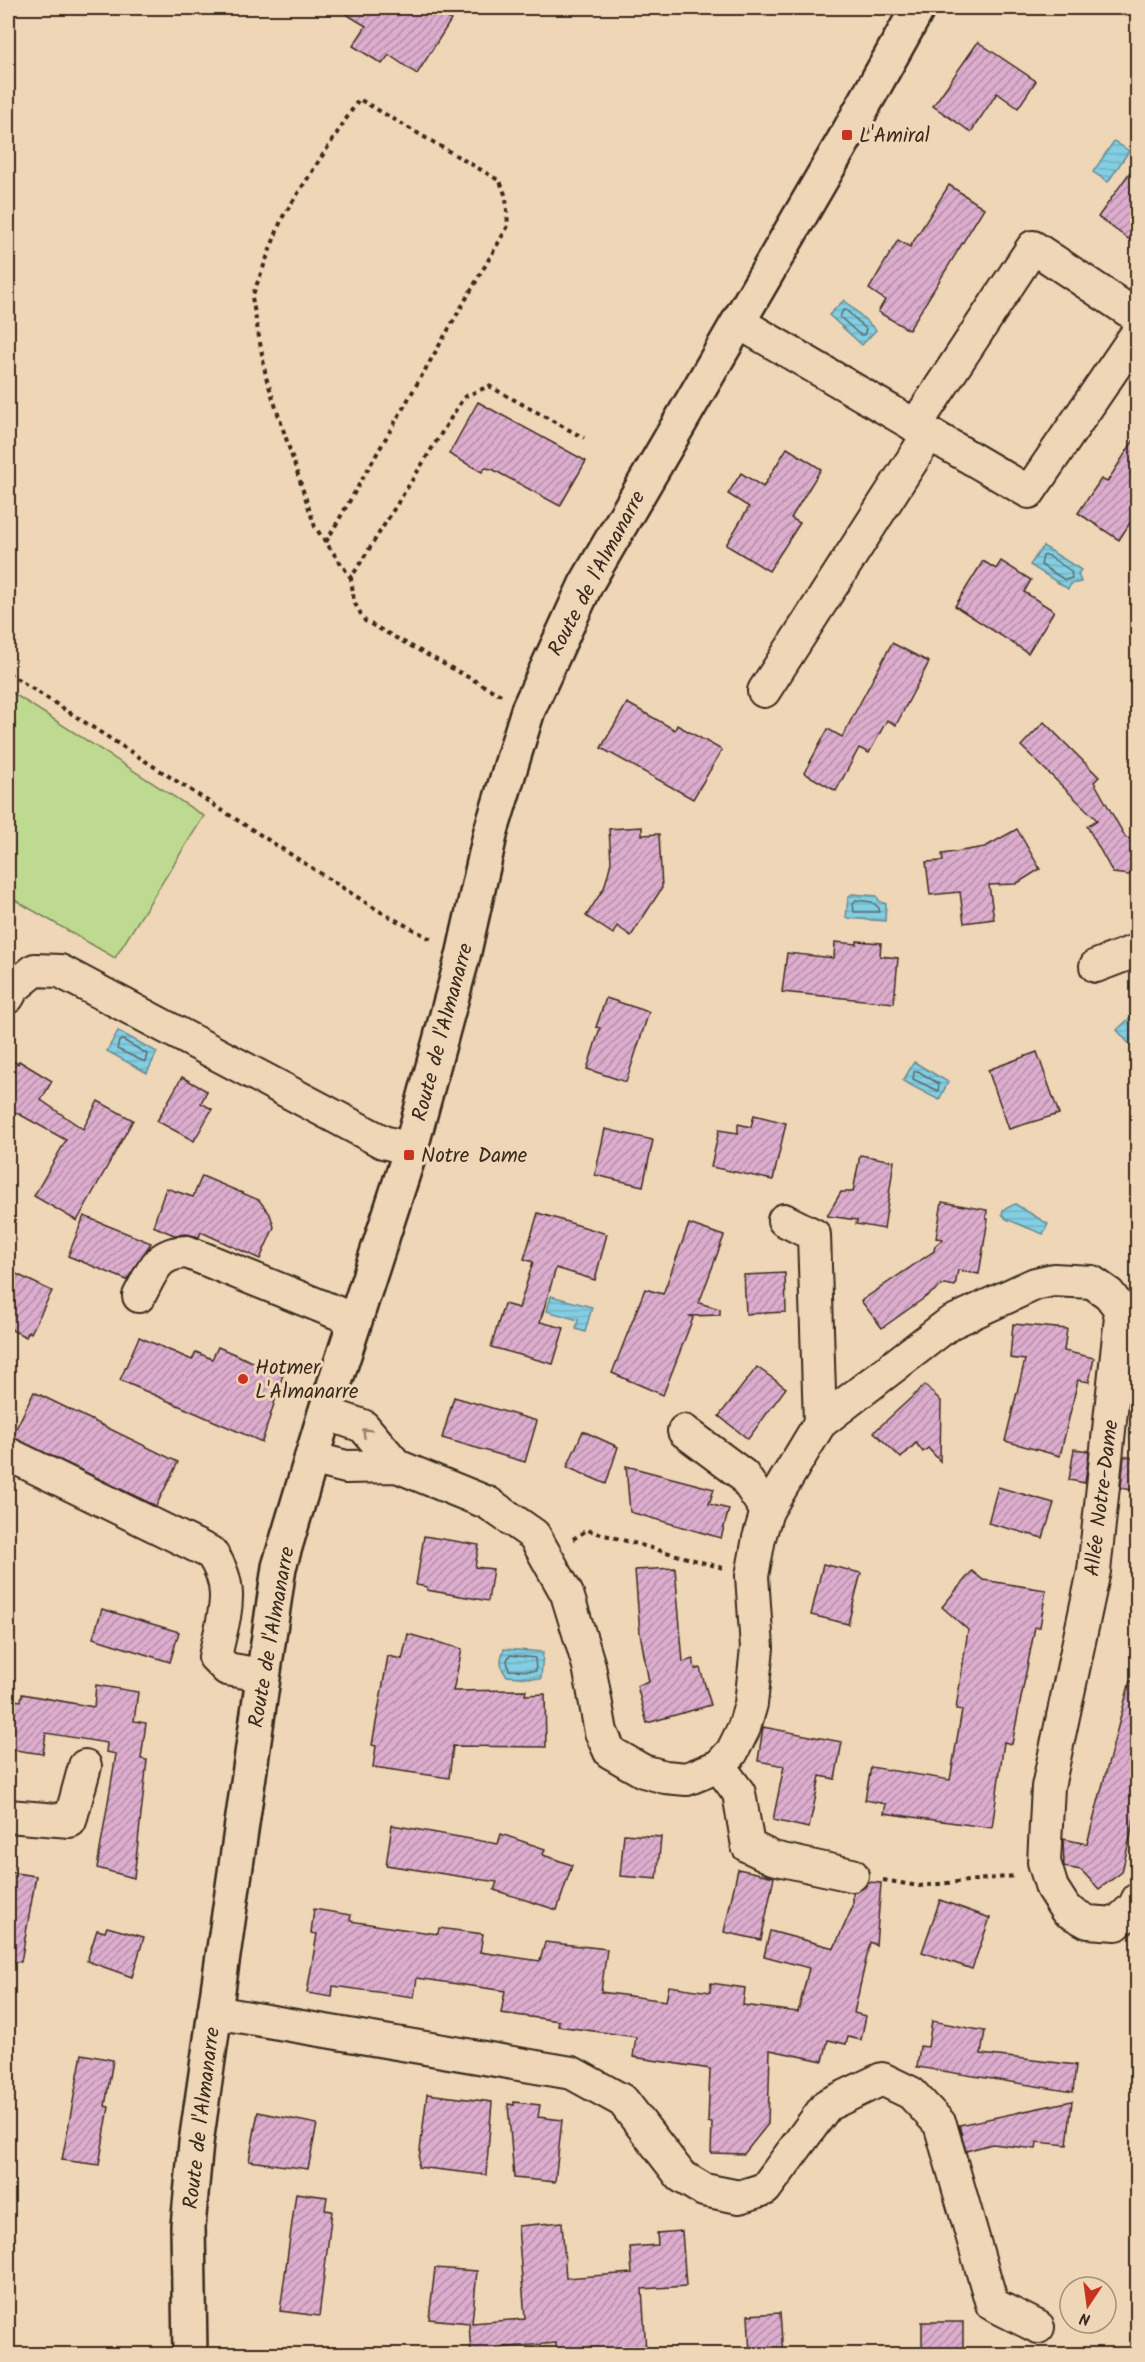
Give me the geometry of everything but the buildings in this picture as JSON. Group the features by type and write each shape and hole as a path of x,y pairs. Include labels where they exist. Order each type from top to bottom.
{"main road":[{"name":"Route de l'Almanarre","path":"190,2355 188,2226 196,2143 213,2012 279,1567 325,1413 411,1149 463,956 491,831 528,710 586,584 859,114 918,8"}],"street":[{"path":"764,691 1033,247 1137,317"},
{"path":"738,322 1029,492 1137,332"},
{"path":"1096,966 1137,950"},
{"path":"8,997 13,988 36,970 60,971 384,1142 411,1149"},
{"path":"784,1220 814,1235 820,1423"},
{"path":"139,1296 158,1261 171,1252 187,1252 355,1320"},
{"name":"Allée Notre-Dame","path":"719,1766 732,1752 751,1704 757,1648 752,1576 767,1511 820,1423 951,1323 1035,1284 1053,1280 1092,1282 1109,1294 1118,1306 1121,1317 1094,1571 1048,1787 1044,1862 1047,1875 1066,1910 1088,1922 1116,1924 1134,1907 1137,1899"},
{"path":"325,1413 363,1426 397,1466"},
{"path":"684,1431 743,1475 767,1511"},
{"path":"8,1454 210,1553 223,1571 227,1593 215,1657 227,1669 262,1676"},
{"path":"311,1458 346,1467 397,1466 488,1503 534,1535 567,1594 589,1666 601,1732 610,1752 643,1771 665,1777 687,1779 719,1766 739,1793 748,1846 773,1858 852,1875"},
{"path":"8,1816 70,1821 85,1766"},
{"path":"213,2012 572,2073 623,2101 681,2176 704,2190 739,2197 765,2189 827,2105 882,2079 911,2093 940,2124 992,2304 1038,2327"}],"path":[{"path":"326,542 508,226 506,197 500,181 358,99 282,218 252,297 266,377 315,527 351,578 354,602 365,621 528,710"},
{"path":"351,578 464,397 489,386 584,438"},
{"path":"8,673 379,911 463,956"},
{"path":"546,1555 587,1530 752,1576"},
{"path":"852,1875 919,1886 1047,1875"}],"green space":[{"path":"8,690 204,816 115,958 8,896"}],"water":[{"path":"1114,141 1129,151 1108,182 1093,172"},
{"path":"844,300 876,330 862,345 829,315"},
{"path":"1043,546 1081,570 1078,574 1081,582 1071,584 1068,589 1030,565"},
{"path":"852,894 877,896 879,901 886,904 885,921 846,918 848,898"},
{"path":"1137,1011 1137,1040 1131,1046 1117,1030"},
{"path":"118,1031 157,1052 147,1073 107,1051"},
{"path":"914,1062 948,1082 939,1100 903,1081"},
{"path":"1015,1204 1048,1224 1043,1234 1006,1219 1002,1214 1003,1210"},
{"path":"551,1296 592,1307 585,1332 576,1329 578,1320 547,1311"},
{"path":"504,1649 543,1652 541,1679 507,1676 501,1663"}],"place":[{"name":"L'Amiral","path":"847,135"},
{"name":"Notre Dame","path":"409,1155"},
{"name":"Hotmer L'Almanarre","path":"243,1379"}]}
